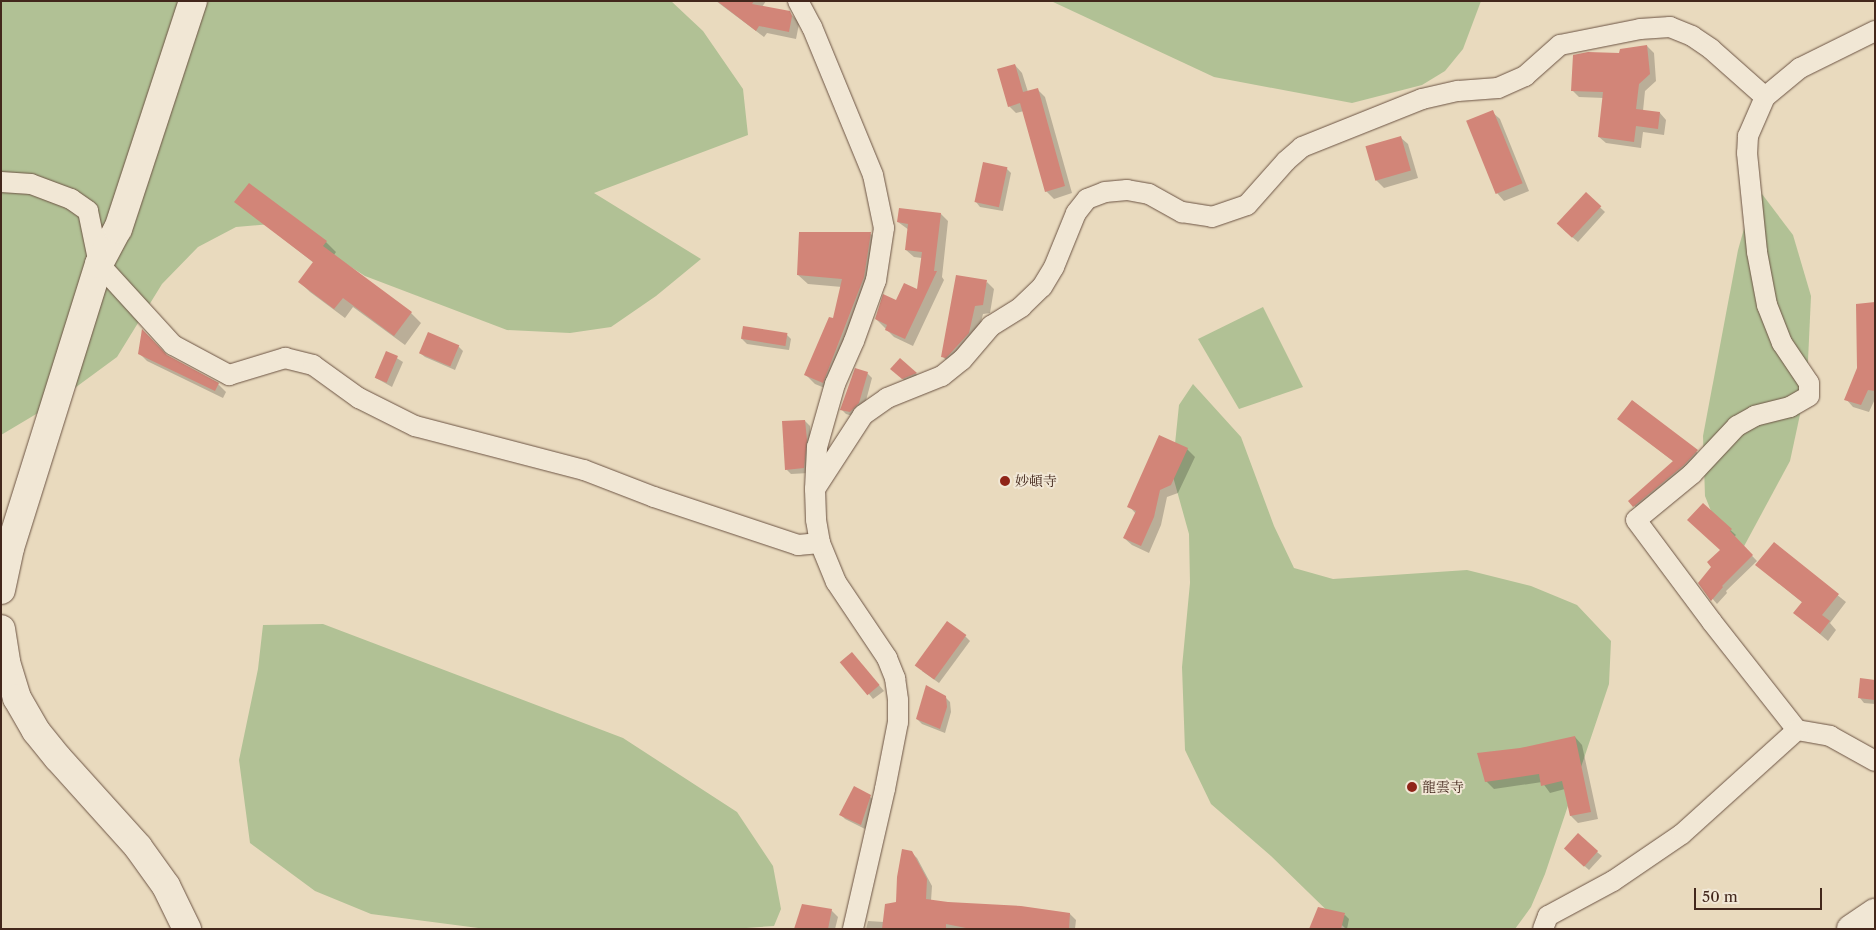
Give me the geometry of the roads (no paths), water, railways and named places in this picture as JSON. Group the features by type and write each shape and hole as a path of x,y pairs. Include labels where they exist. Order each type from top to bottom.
{"street":[{"path":"1,590 10,548 99,264 118,229 193,1"},
{"path":"798,1 812,27 873,175 884,228 876,280 836,384 817,447 816,520 820,543 836,582 887,658 895,678 898,700 898,722 885,789 853,929"},
{"path":"816,489 863,415 887,398 942,376 962,360 991,326 1021,307 1042,287 1054,267 1076,214 1087,199 1105,192 1128,190 1149,194 1182,212 1212,217 1247,205 1302,147 1422,99 1458,91 1498,88 1525,76 1560,44 1640,29 1670,27 1692,36 1711,49 1765,97"},
{"path":"1875,31 1800,68 1765,97 1748,136 1747,153 1757,252 1767,305 1782,342 1809,383 1808,396 1790,407 1755,416 1737,426 1692,474 1636,520 1712,622 1798,730 1830,736 1875,761"},
{"path":"1,182 31,184 71,199 88,211 99,264 173,345 229,375 285,358 313,365 359,398 415,426 584,470 654,497 798,546 820,543"},
{"path":"1,629 6,662 16,698 36,730 58,758 138,847 166,886 187,929"},
{"path":"1543,929 1548,916 1613,881 1682,834 1798,730"},
{"path":"1851,929 1875,913"}],"place":[{"name":"妙頓寺","path":"1005,481"},
{"name":"龍雲寺","path":"1412,787"}]}
